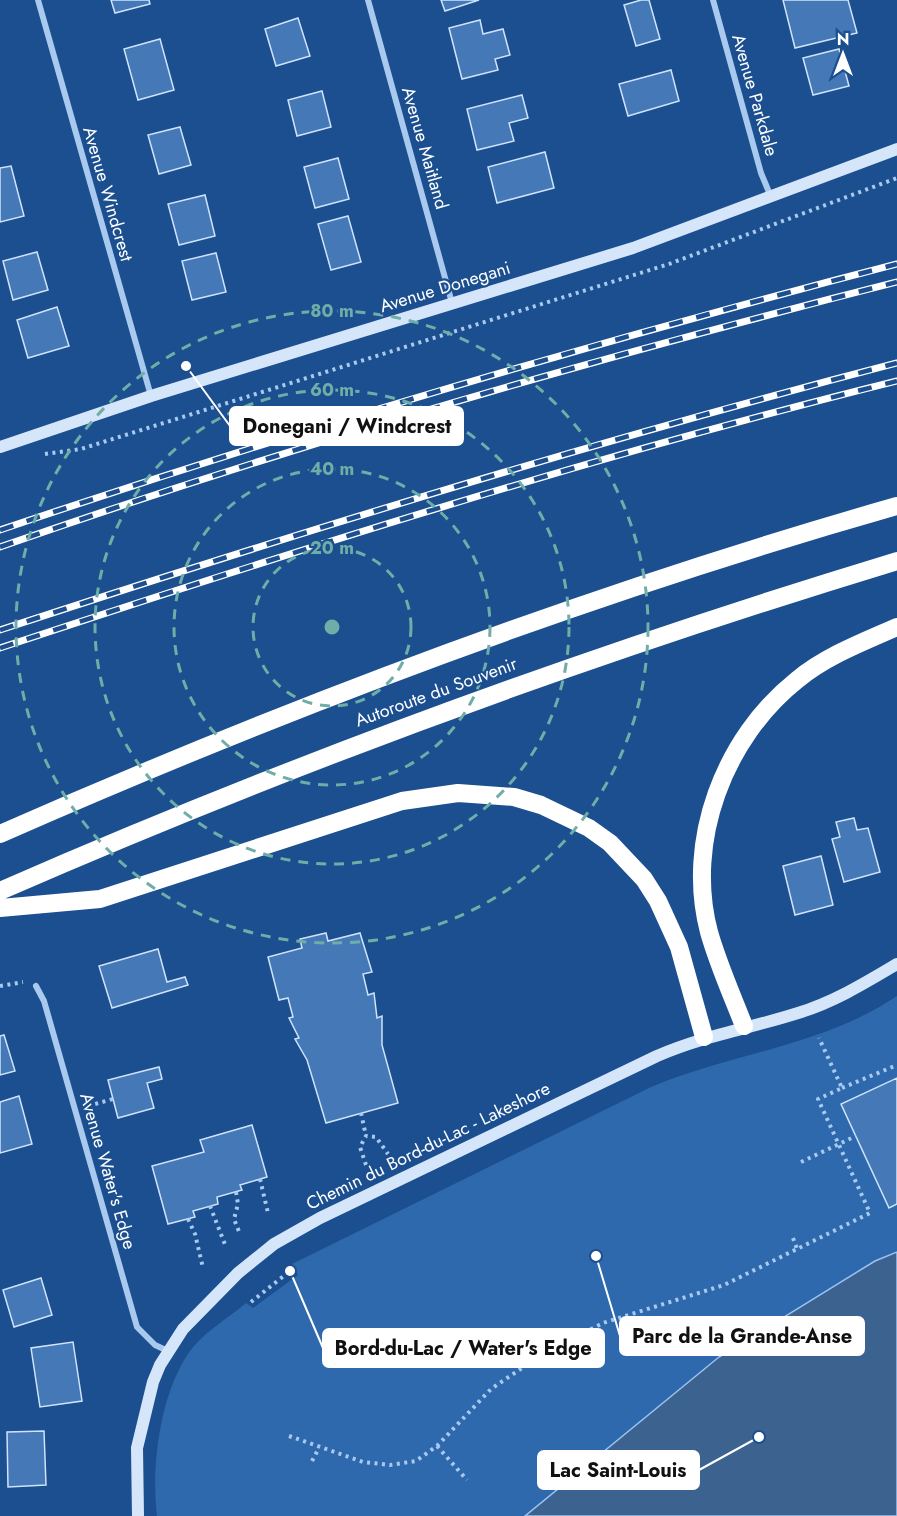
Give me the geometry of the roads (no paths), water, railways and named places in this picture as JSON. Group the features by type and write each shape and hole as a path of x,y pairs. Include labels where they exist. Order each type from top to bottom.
{"highway":[{"name":"Autoroute du Souvenir","path":"0,834 177,757 374,680 687,570 897,506"},
{"name":"Autoroute du Souvenir","path":"0,891 233,792 363,741 650,639 897,561"},
{"path":"744,1026 716,955 704,904 704,848 717,792 743,739 775,699 818,665 897,627"},
{"path":"0,908 100,899 402,801 458,793 514,797 541,805 589,828 610,843 644,879 673,932 704,1037"}],"street":[{"name":"Avenue Windcrest","path":"38,0 151,396"},
{"name":"Avenue Maitland","path":"368,0 453,304"},
{"name":"Avenue Parkdale","path":"713,0 761,173 771,197"},
{"name":"Avenue Donegani","path":"0,447 151,396 633,248 897,150"},
{"name":"Chemin du Bord-du-Lac - Lakeshore","path":"138,1516 136,1448 153,1382 168,1351 183,1329 258,1256 292,1233 657,1056 704,1037 797,1013 831,1001 897,964"},
{"name":"Avenue Water's Edge","path":"36,986 44,1001 137,1327 155,1345 168,1351"}],"railway":[{"path":"0,530 334,422 671,324 897,264"},
{"path":"0,547 110,509 333,438 558,372 897,282"},
{"path":"0,630 447,489 671,424 897,363"},
{"path":"0,648 222,575 446,506 671,441 897,381"}],"place":[{"name":"Donegani / Windcrest","path":"186,366"},
{"name":"Parc de la Grande-Anse","path":"596,1256"},
{"name":"Bord-du-Lac / Water's Edge","path":"290,1271"},
{"name":"Lac Saint-Louis","path":"759,1437"}]}
